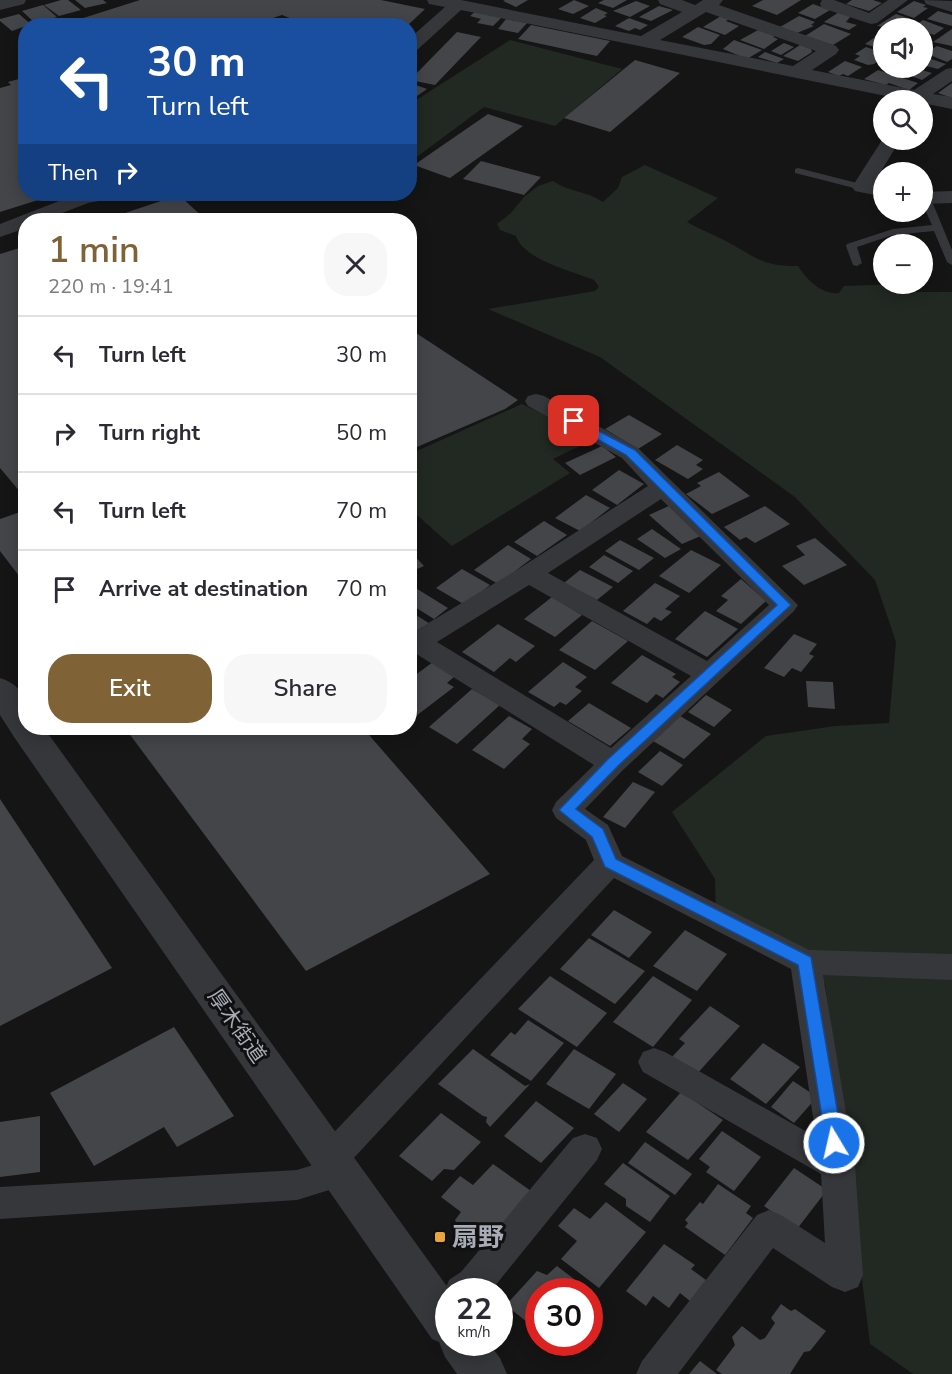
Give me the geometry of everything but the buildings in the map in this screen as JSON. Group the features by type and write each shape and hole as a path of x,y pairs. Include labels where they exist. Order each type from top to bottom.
{"street":[{"path":"0,5 18,0"},
{"path":"435,0 798,71 881,90"},
{"path":"477,9 493,0"},
{"path":"666,0 705,6 830,50 798,71"},
{"path":"828,4 866,21 900,0"},
{"path":"932,0 952,6"},
{"path":"417,41 457,5"},
{"path":"645,41 705,6"},
{"path":"928,90 952,73"},
{"path":"933,100 952,103"},
{"path":"873,189 862,187 885,150"},
{"path":"933,198 952,197"},
{"path":"46,213 76,201"},
{"path":"0,231 18,224"},
{"path":"536,401 630,453 785,605 613,763 566,810 598,833 610,863 805,962 952,967"},
{"path":"613,763 417,642 530,574 663,487"},
{"path":"530,574 710,675"},
{"name":"厚木街道","path":"0,690 18,716"},
{"name":"厚木街道","path":"32,735 336,1165 435,1289"},
{"path":"0,1203 297,1185 336,1165 610,863"},
{"path":"655,1374 769,1226 845,1275 838,1166 805,962"},
{"path":"654,1062 838,1166"},
{"path":"479,1278 585,1149"},
{"path":"471,1356 483,1374"}],"lane":[{"path":"798,171 862,187"},
{"path":"933,217 952,262"},
{"path":"857,263 852,246 871,237 892,231 938,228"}],"shaded area":[{"path":"510,40 622,69 555,126 484,107 417,157 417,100"},
{"path":"645,165 718,198 687,222 763,261 777,265 798,266 810,281 827,292 839,293 844,286 873,285 873,294 952,292 952,1374 913,1374 870,1344 825,983 716,919 715,879 672,812 766,736 835,726 889,723 896,642 875,580 795,497 600,357 488,309 595,291 599,287 594,280 538,258 528,252 516,236 500,230 497,224 538,186 553,181 603,202 618,188 622,177"},
{"path":"522,404 594,439 553,459 570,473 452,546 417,515 417,451"}],"place":[{"name":"扇野","path":"440,1237"}],"route":[{"path":"574,421 630,453 785,605 613,763 566,810 598,833 610,863 805,962 834,1143"}]}
